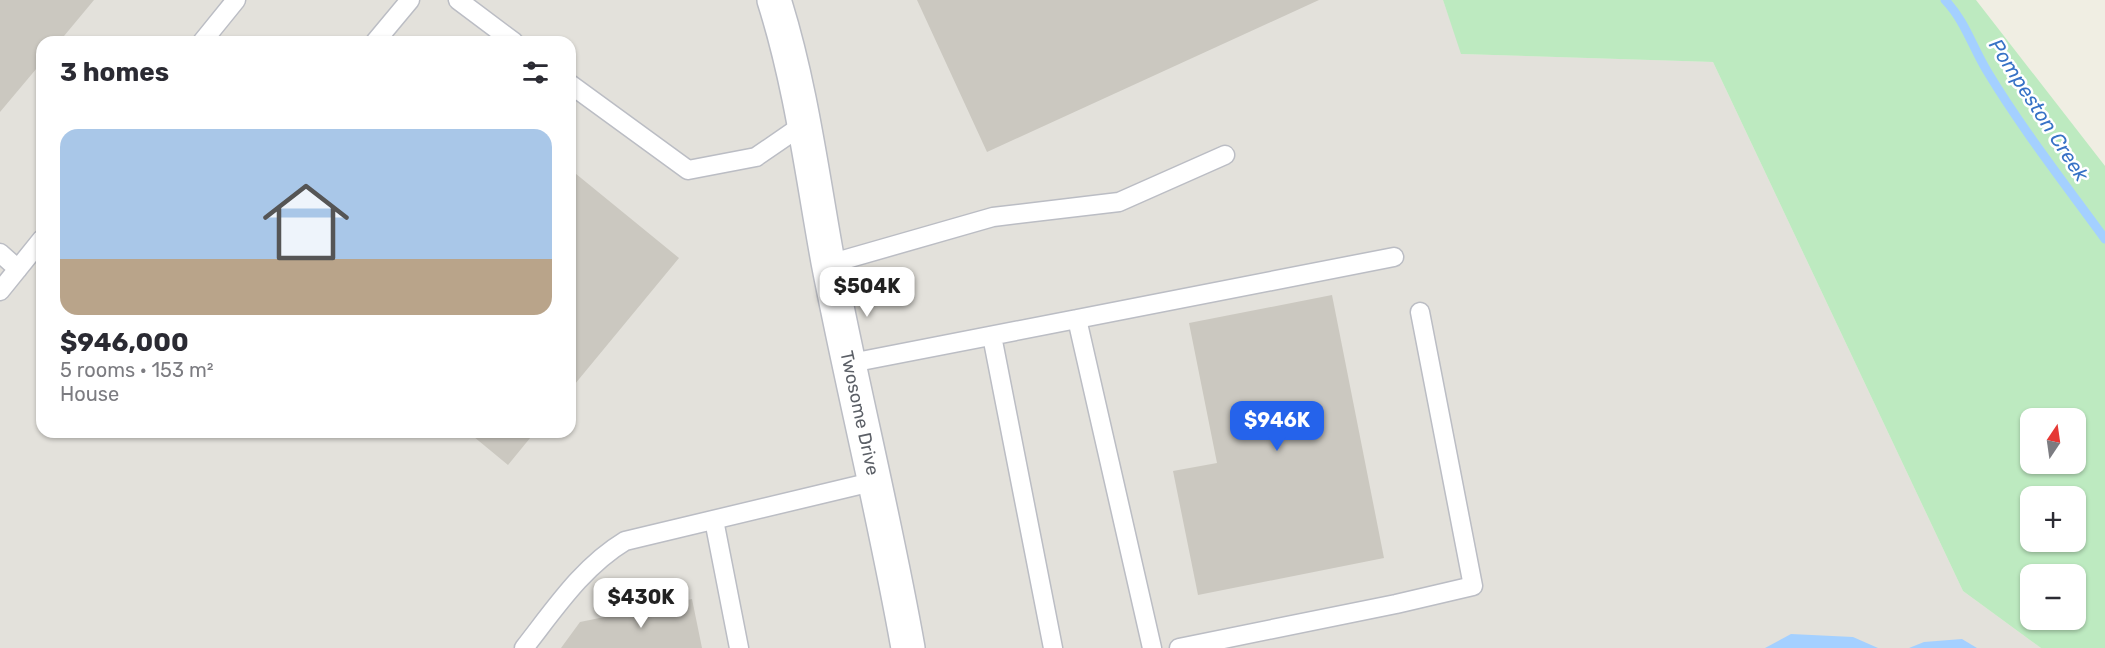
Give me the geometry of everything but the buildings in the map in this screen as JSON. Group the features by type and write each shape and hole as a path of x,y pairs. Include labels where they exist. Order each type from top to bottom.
{"street":[{"name":"Twosome Drive","path":"774,0 797,86 829,264 876,481 908,648"}],"lane":[{"path":"207,36 236,0"},
{"path":"380,36 410,0"},
{"path":"458,0 506,36"},
{"path":"576,88 688,170 756,157 804,124"},
{"path":"829,264 993,217 1119,202 1225,155"},
{"path":"0,291 36,246"},
{"path":"0,253 18,269"},
{"path":"851,363 1394,257"},
{"path":"1179,648 1473,586 1420,312"},
{"path":"1077,318 1152,648"},
{"path":"992,336 1053,648"},
{"path":"524,648 580,578 605,553 625,541 876,481"},
{"path":"714,520 739,648"}],"shaded area":[{"path":"0,0 1443,0 1462,54 1713,62 1963,591 2041,648 0,648"}],"green space":[{"path":"1443,0 1976,0 2105,166 2105,648 2041,648 1963,591 1713,62 1461,54"}],"water":[{"path":"1791,634 1853,637 1878,648 1765,648"},
{"path":"1962,639 1977,648 1909,648 1924,642"}],"waterway":[{"name":"Pompeston Creek","path":"1945,0 1958,16 1987,71 2015,114 2105,239"}]}
